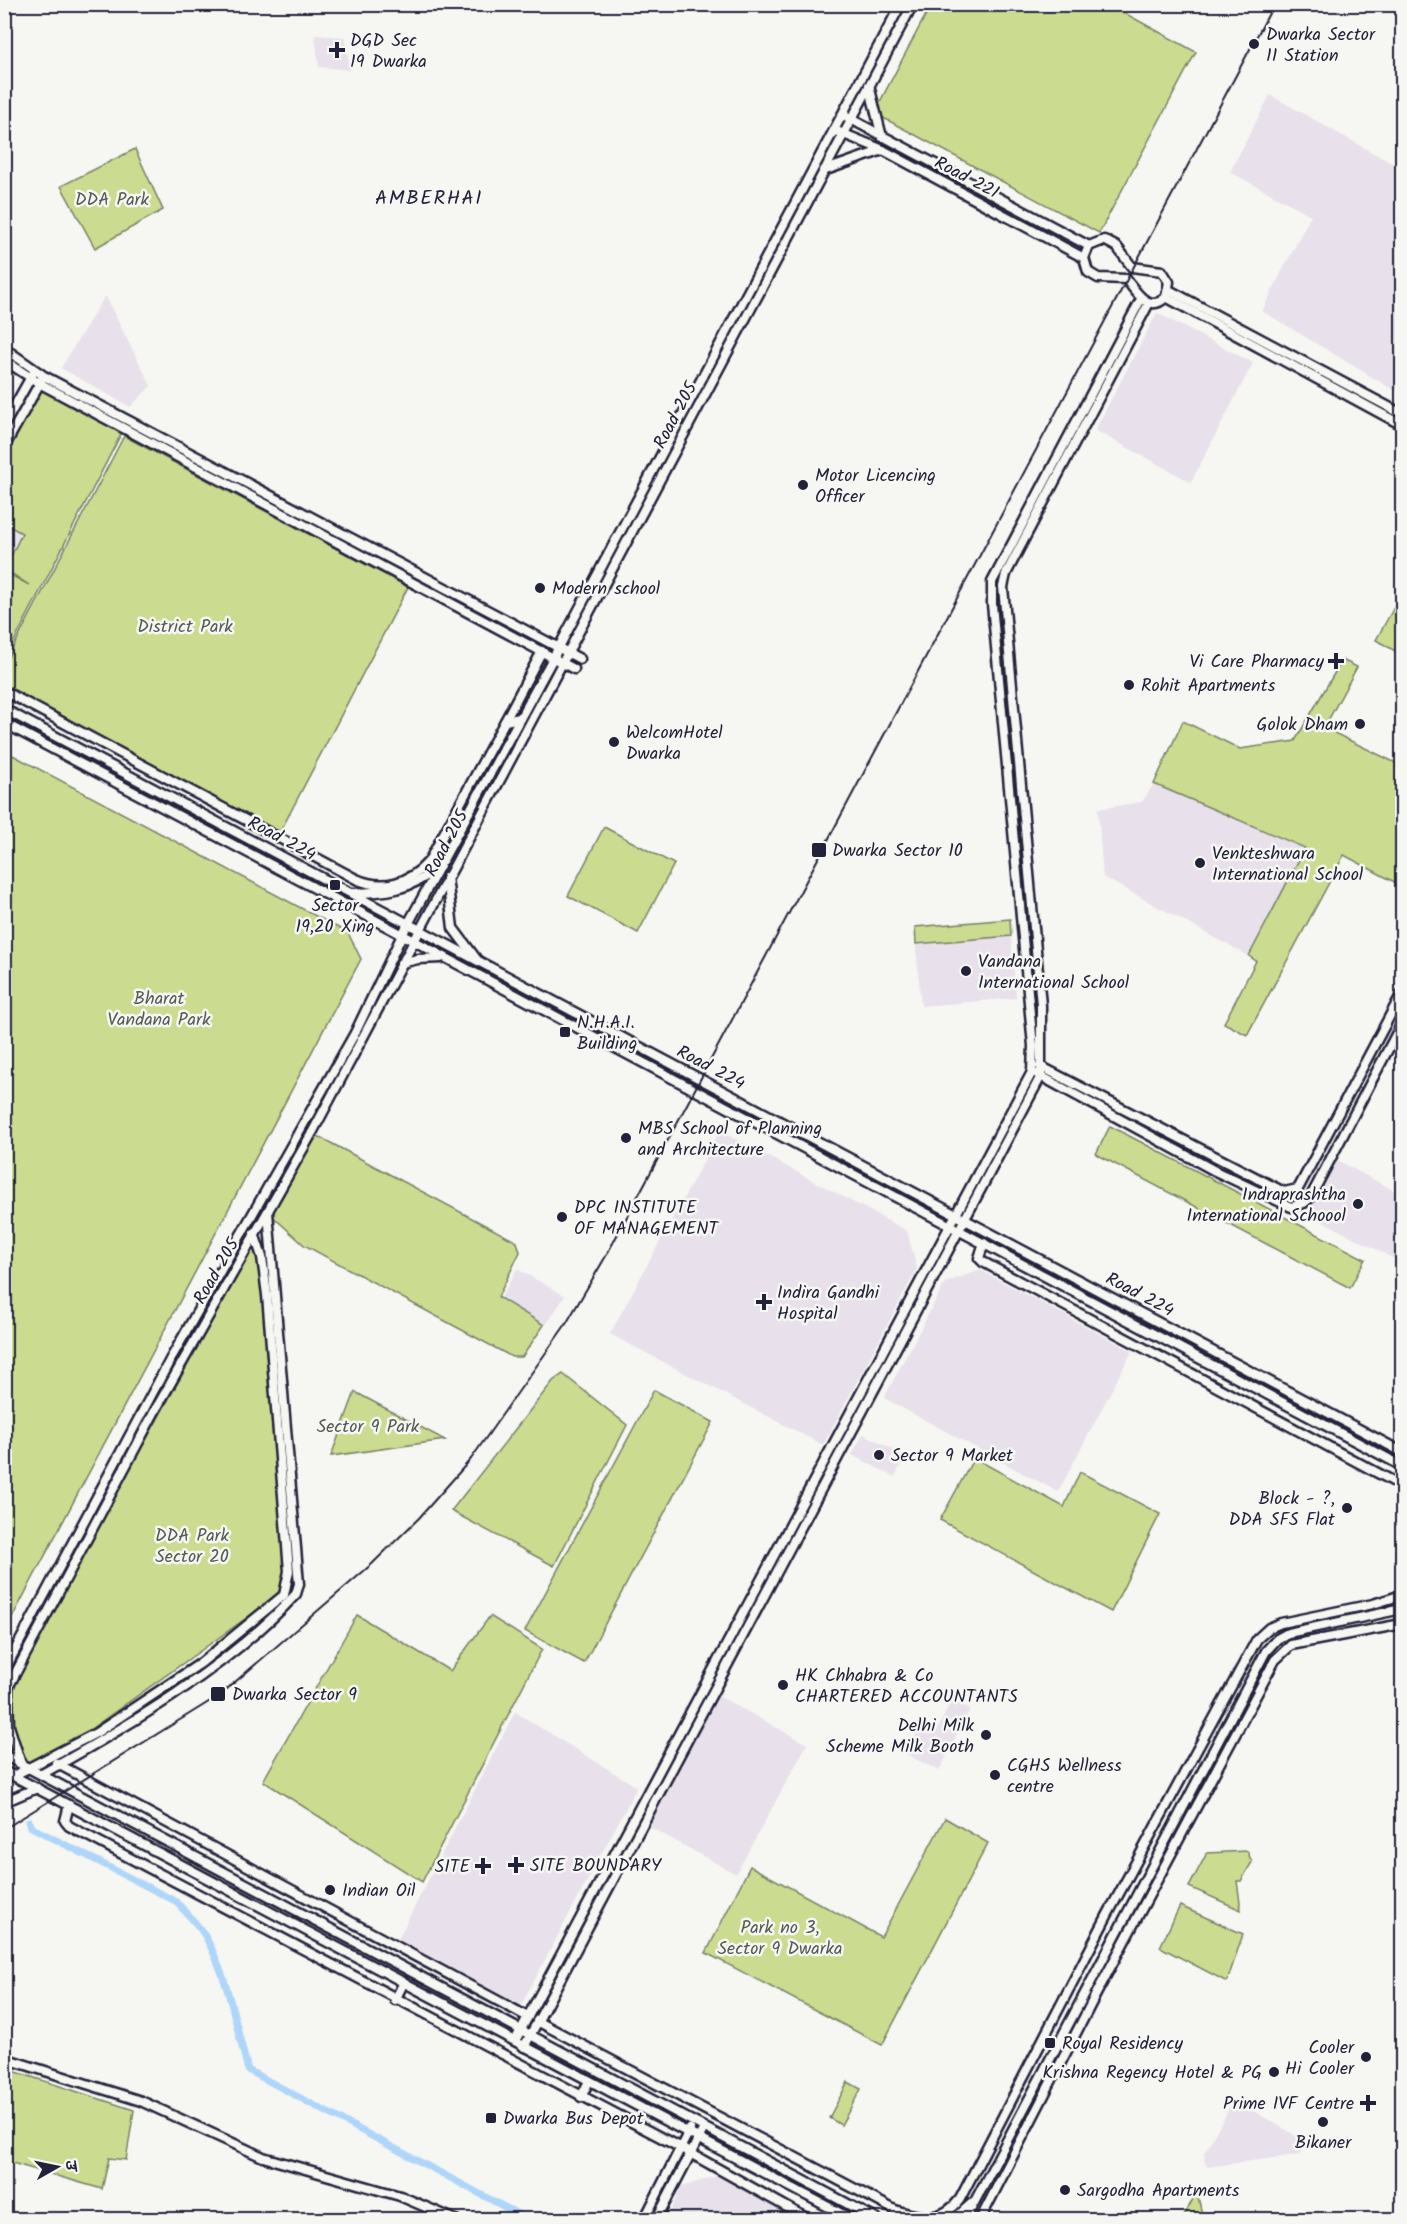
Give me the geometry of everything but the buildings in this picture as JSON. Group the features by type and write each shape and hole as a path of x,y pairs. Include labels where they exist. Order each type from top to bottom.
{"main road":[{"name":"Road 205","path":"4,1671 170,1360 247,1228 355,1033 402,935 559,647 901,4"},
{"name":"Road 205","path":"6,1692 156,1409 268,1212 568,652 842,133 913,4"},
{"path":"869,84 882,137"},
{"name":"Road 221","path":"841,115 1089,246"},
{"name":"Road 221","path":"833,129 883,150 1084,258 1085,266 1093,275 1126,279 1141,299"},
{"path":"823,171 883,150"},
{"path":"515,2041 950,1226 1038,1070 992,604 992,582 1141,299 1149,303 1159,303 1168,294 1169,282 1162,271 1130,266 1112,242 1104,240 1089,246 1084,258"},
{"path":"1168,294 1402,414"},
{"path":"1168,294 1402,424"},
{"path":"524,2047 966,1220 1038,1070 1041,1005 1003,587 1006,574 1149,303"},
{"path":"4,348 35,370 41,380 574,669"},
{"path":"4,360 30,378 41,380 579,659"},
{"path":"4,425 35,370"},
{"path":"4,447 41,380"},
{"path":"4,691 356,879 377,886 399,882 422,869 429,861 542,651"},
{"name":"Road 224","path":"4,709 1402,1452"},
{"path":"505,721 520,718"},
{"name":"Road 224","path":"4,723 1402,1466"},
{"path":"351,893 400,890 421,881 441,865"},
{"path":"447,877 453,928 479,962"},
{"path":"401,963 418,959 445,958"},
{"path":"1038,1070 1284,1192 1291,1192 1298,1189 1402,993"},
{"path":"1038,1070 1215,1171 1291,1207 1304,1203 1310,1197 1402,1023"},
{"path":"42,1774 98,1744 188,1684 289,1602 298,1589 268,1212"},
{"path":"13,1776 25,1766 50,1758 96,1733 201,1663 263,1614 287,1589 289,1571 262,1257 256,1234 247,1228"},
{"path":"984,1243 979,1258 983,1262 1402,1486"},
{"path":"537,2021 895,2210 921,2218 946,2214 960,2199 1129,1874 1257,1640 1269,1628 1281,1623 1373,1605 1402,1595"},
{"path":"965,2220 1084,1992 1182,1814 1266,1651 1276,1639 1288,1633 1402,1609"},
{"path":"980,2220 1094,1998 1281,1652 1291,1645 1402,1624"},
{"path":"6,1692 9,1726 25,1766"},
{"path":"4,1755 878,2220"},
{"path":"50,1758 59,1765 528,2017"},
{"path":"4,1771 853,2220"},
{"path":"4,1802 37,1788"},
{"path":"69,1805 65,1821 69,1826 395,2000 681,2148 810,2220"},
{"path":"303,1914 310,1899"},
{"path":"395,2000 404,1982"},
{"path":"4,2058 141,2101 263,2157 413,2199 456,2220"},
{"path":"581,2097 589,2081"},
{"path":"644,2220 694,2122"},
{"path":"656,2220 704,2128"},
{"path":"953,2220 976,2200"}],"shaded area":[{"path":"315,35 345,37 350,70 319,67"},
{"path":"1270,95 1402,169 1402,395 1262,311 1311,215 1230,172"},
{"path":"105,296 151,386 130,407 61,368"},
{"path":"1157,313 1253,363 1191,482 1095,430"},
{"path":"5,524 22,533 5,566"},
{"name":"Venkteshwara International School","path":"1154,784 1306,848 1249,956 1103,877 1098,809 1142,802"},
{"name":"Vandana International School","path":"1011,936 1016,998 921,1006 916,944"},
{"name":"Indira Gandhi Hospital","path":"720,1131 907,1231 917,1269 823,1445 610,1334"},
{"name":"Indraprashtha International Schoool","path":"1337,1160 1402,1195 1402,1263 1309,1214"},
{"path":"517,1269 565,1296 545,1326 500,1300"},
{"path":"980,1270 1132,1351 1058,1492 884,1398 945,1283"},
{"name":"Sector 9 Market","path":"863,1434 905,1455 895,1477 852,1455"},
{"path":"718,1696 807,1744 736,1874 648,1826"},
{"path":"952,1700 970,1709 939,1771 906,1754 920,1727 935,1734"},
{"name":"SITE BOUNDARY","path":"515,1712 637,1787 520,2007 396,1943"},
{"path":"1234,2100 1302,2139 1302,2154 1207,2167 1204,2153"},
{"path":"717,2176 789,2211 784,2219 667,2220 681,2187"}],"green space":[{"path":"931,5 1117,5 1115,8 1196,52 1099,233 874,113"},
{"name":"DDA Park","path":"135,149 163,210 95,248 61,186"},
{"path":"40,387 122,432 5,659 5,572 29,585 5,569 22,533 5,524 4,462"},
{"name":"District Park","path":"124,436 408,587 279,834 5,688 4,665"},
{"path":"1402,593 1402,655 1376,640"},
{"path":"1342,660 1357,667 1324,728 1402,766 1402,886 1344,855 1247,1035 1224,1023 1256,961 1249,956 1305,848 1154,784 1183,721 1240,749 1295,741"},
{"name":"Bharat Vandana Park","path":"5,751 348,933 361,959 5,1631"},
{"path":"604,827 674,864 638,933 568,896"},
{"path":"1010,919 1011,936 916,944 915,927"},
{"path":"1110,1126 1365,1259 1350,1288 1096,1154"},
{"path":"312,1133 517,1242 520,1252 498,1297 544,1325 522,1357 512,1357 304,1245 268,1212"},
{"name":"DDA Park Sector 20","path":"258,1238 262,1257 287,1589 50,1758 29,1768 15,1747 8,1689"},
{"path":"563,1374 627,1425 554,1566 451,1511 553,1381"},
{"path":"654,1390 713,1422 584,1663 525,1631"},
{"name":"Sector 9 Park","path":"355,1392 445,1440 331,1456"},
{"path":"974,1458 1064,1507 1080,1472 1160,1514 1111,1612 940,1520"},
{"path":"357,1615 450,1671 490,1616 542,1649 422,1882 263,1781"},
{"name":"Park no 3, Sector 9 Dwarka","path":"945,1818 988,1843 882,2045 706,1953 750,1866 881,1937"},
{"path":"1247,1851 1252,1862 1241,1881 1237,1881 1241,1910 1189,1887 1207,1853"},
{"path":"1180,1906 1243,1934 1227,1982 1160,1947"},
{"path":"4,2068 134,2110 126,2160 109,2158 102,2189 5,2161 5,2129 9,2116 5,2114"},
{"path":"848,2082 861,2089 841,2125 829,2118"},
{"path":"1197,2192 1203,2219 1182,2219"}],"waterway":[{"path":"29,1821 31,1827 175,1901 191,1918 205,1936 220,1968 248,2070 529,2220"}],"railway":[{"path":"4,1829 220,1695 372,1564 419,1518 471,1459 566,1324 606,1256 1274,4"}],"place":[{"name":"Dwarka Sector 11 Station","path":"1254,44"},
{"name":"DGD Sec 19 Dwarka","path":"337,50"},
{"name":"Motor Licencing Officer","path":"803,485"},
{"name":"Modern school","path":"540,588"},
{"name":"Vi Care Pharmacy","path":"1336,661"},
{"name":"Rohit Apartments","path":"1129,685"},
{"name":"Golok Dham","path":"1360,724"},
{"name":"WelcomHotel Dwarka","path":"614,742"},
{"name":"Dwarka Sector 10","path":"819,850"},
{"name":"Venkteshwara International School","path":"1200,863"},
{"name":"Sector 19,20 Xing","path":"335,885"},
{"name":"Vandana International School","path":"966,971"},
{"name":"N.H.A.I. Building","path":"565,1032"},
{"name":"MBS School of Planning and Architecture","path":"626,1138"},
{"name":"Indraprashtha International Schoool","path":"1358,1204"},
{"name":"DPC INSTITUTE OF MANAGEMENT","path":"562,1217"},
{"name":"Indira Gandhi Hospital","path":"764,1302"},
{"name":"Sector 9 Market","path":"879,1455"},
{"name":"Block - ?, DDA SFS Flat","path":"1347,1508"},
{"name":"HK Chhabra & Co CHARTERED ACCOUNTANTS","path":"783,1685"},
{"name":"Dwarka Sector 9","path":"218,1694"},
{"name":"Delhi Milk Scheme Milk Booth","path":"986,1735"},
{"name":"CGHS Wellness centre","path":"995,1775"},
{"name":"SITE BOUNDARY","path":"516,1865"},
{"name":"SITE","path":"483,1866"},
{"name":"Indian Oil","path":"330,1890"},
{"name":"Royal Residency","path":"1050,2043"},
{"name":"Cooler Hi Cooler","path":"1366,2057"},
{"name":"Krishna Regency Hotel & PG","path":"1274,2072"},
{"name":"Prime IVF Centre","path":"1368,2103"},
{"name":"Dwarka Bus Depot","path":"491,2118"},
{"name":"Bikaner","path":"1323,2122"},
{"name":"Sargodha Apartments","path":"1065,2190"}],"district":[{"name":"AMBERHAI","path":"429,197"}]}
